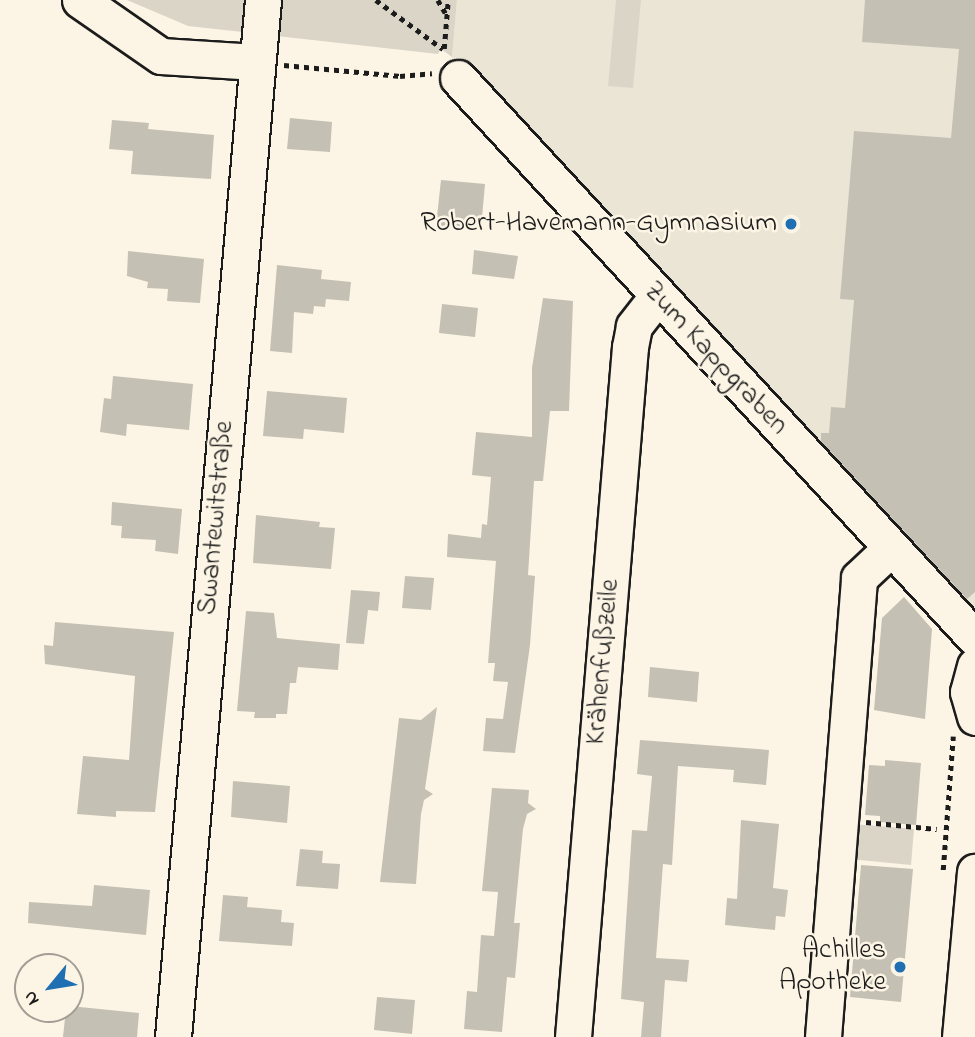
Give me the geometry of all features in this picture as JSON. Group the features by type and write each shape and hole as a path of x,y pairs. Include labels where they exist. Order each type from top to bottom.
{"street":[{"path":"80,0 161,56 256,62"},
{"name":"Swantewitstraße","path":"173,1037 256,62 264,0"},
{"name":"Zum Kappgraben","path":"452,66 657,297 890,550 975,638"},
{"name":"Krähenfußzeile","path":"573,1037 630,347 634,326 657,297"},
{"path":"823,1037 859,578 890,550"},
{"path":"964,724 975,666"},
{"path":"959,874 970,984 960,1037"}],"path":[{"path":"376,0 452,66"},
{"path":"438,0 447,15"},
{"path":"448,0 452,66"},
{"path":"256,62 400,76 452,66"},
{"path":"959,874 964,724"},
{"path":"862,822 937,829"}],"shaded area":[{"path":"127,0 457,0 452,57 441,49 438,54 188,26"},
{"name":"Robert-Havemann-Gymnasium","path":"457,0 975,0 975,618 773,392 761,391 452,57"},
{"path":"616,0 641,0 633,88 608,86"},
{"path":"852,824 914,829 911,865 849,859"}],"building":[{"path":"865,0 975,0 975,592 967,599 821,441 821,433 829,433 831,407 845,408 854,300 840,299 854,131 951,138 959,49 862,42"},
{"path":"290,118 332,122 330,152 287,149"},
{"path":"112,120 149,123 148,129 214,135 211,179 131,174 133,151 109,149"},
{"path":"441,180 485,184 481,229 436,226"},
{"path":"474,250 518,256 514,279 472,274"},
{"path":"128,251 204,259 200,303 167,301 168,289 147,288 148,282 127,276"},
{"path":"277,265 322,270 321,279 351,282 349,301 326,299 325,307 314,306 313,314 294,312 292,353 270,351"},
{"path":"543,298 573,301 569,411 550,411 543,481 534,481 528,575 535,576 530,645 515,753 483,751 486,718 503,719 508,682 493,681 495,663 488,663 496,561 447,557 448,534 481,538 482,524 487,525 491,477 472,475 476,432 532,437 532,368"},
{"path":"442,304 478,308 475,337 439,333"},
{"path":"113,376 193,384 189,430 127,424 126,436 100,432 104,398 111,399"},
{"path":"267,391 347,398 344,433 304,429 303,439 263,436"},
{"path":"112,502 182,509 178,554 155,551 156,540 121,538 122,526 111,525"},
{"path":"256,515 320,522 319,527 335,528 331,569 253,563"},
{"path":"405,576 434,578 431,610 402,608"},
{"path":"351,590 380,592 378,611 368,610 364,644 346,643"},
{"path":"904,597 932,629 925,719 874,710 882,618"},
{"path":"246,611 274,613 277,638 340,644 338,670 298,667 296,683 290,683 287,714 276,714 276,718 254,718 255,712 237,711"},
{"path":"55,622 174,632 155,812 116,811 116,817 77,814 83,756 129,760 135,676 45,664 44,645 53,646"},
{"path":"650,667 699,672 697,702 648,697"},
{"path":"437,707 425,789 433,794 424,800 421,814 416,884 380,882 399,718 421,720"},
{"path":"640,740 769,750 766,785 733,782 734,770 678,766 672,865 663,864 656,958 689,960 687,982 665,980 661,1037 641,1037 644,1002 621,999 632,830 647,831 652,776 637,774"},
{"path":"885,760 921,763 916,825 880,822 880,816 865,815 869,765 885,766"},
{"path":"233,781 290,786 287,823 231,817"},
{"path":"492,788 529,790 528,803 536,809 527,814 523,829 514,923 520,923 515,978 507,977 502,1032 464,1029 467,991 477,992 481,935 494,936 498,892 482,891"},
{"path":"741,820 779,824 773,888 788,890 785,917 776,916 775,930 725,925 727,898 737,899"},
{"path":"300,849 323,851 322,863 340,864 338,889 296,886"},
{"path":"861,865 913,869 901,1002 850,997"},
{"path":"94,885 150,890 146,935 28,923 29,902 92,906"},
{"path":"223,895 248,897 247,907 282,910 281,922 294,923 292,946 219,941"},
{"path":"377,997 415,1000 412,1034 374,1030"},
{"path":"84,1007 139,1013 137,1037 63,1037 64,1023 84,1023"}],"place":[{"name":"Robert-Havemann-Gymnasium","path":"791,224"},
{"name":"Achilles Apotheke","path":"900,967"}]}
